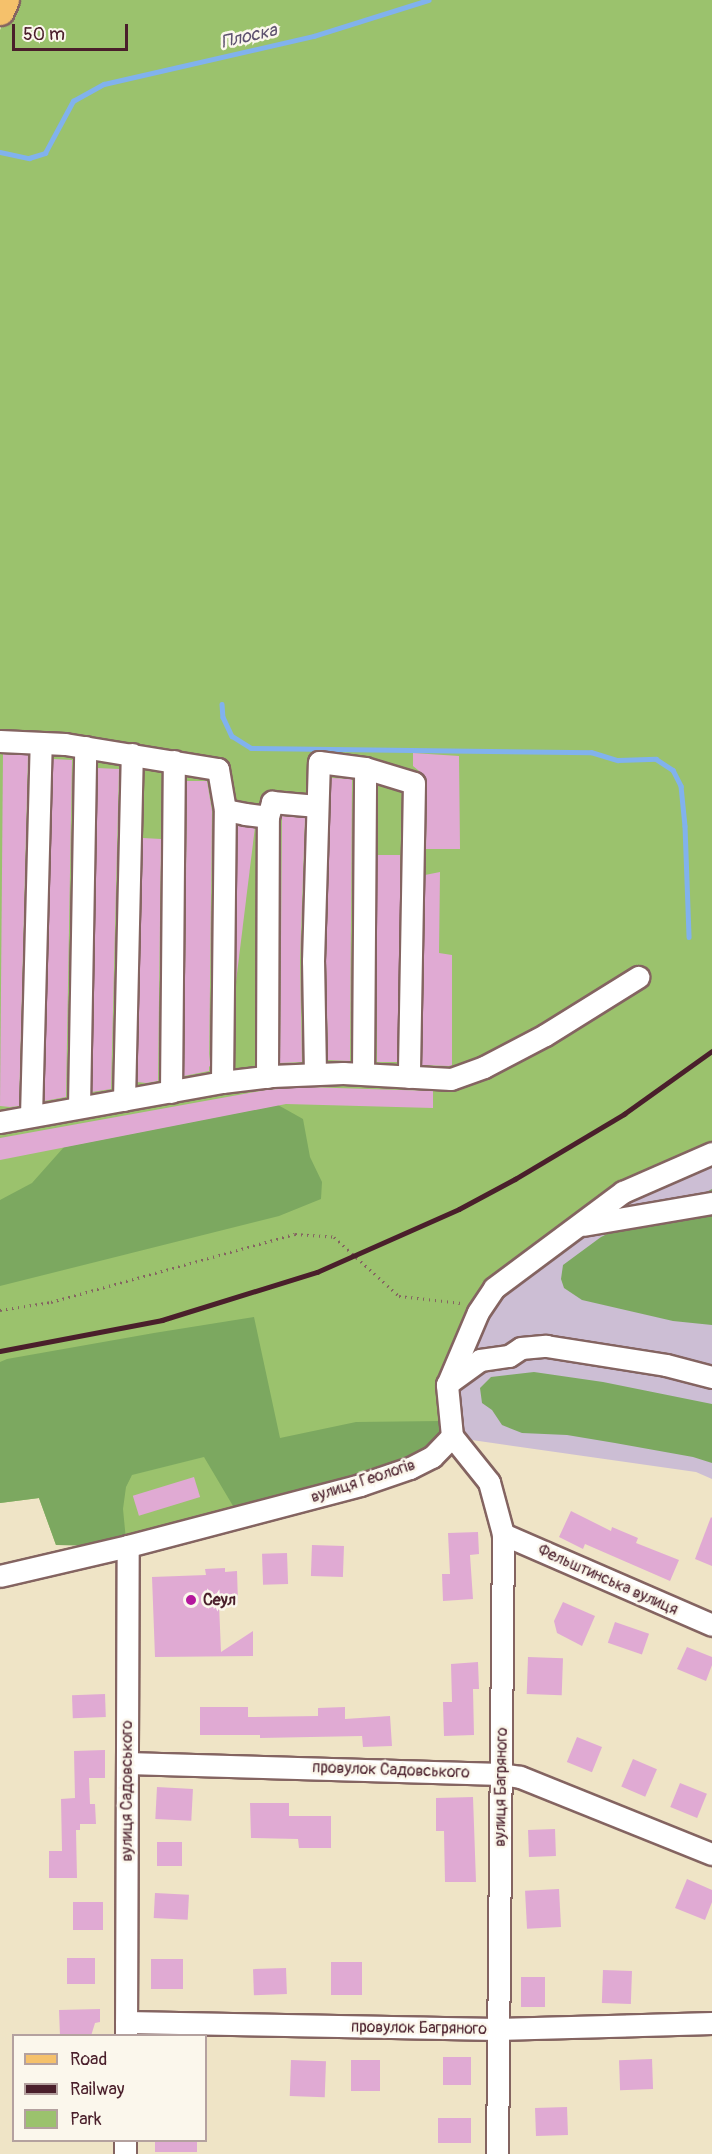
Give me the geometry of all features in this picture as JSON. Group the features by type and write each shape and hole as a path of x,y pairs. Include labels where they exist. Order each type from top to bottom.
{"main road":[{"path":"0,11 5,0"}],"street":[{"path":"0,741 85,747 218,769 225,810 222,1082"},
{"path":"31,1116 41,743"},
{"path":"79,1107 85,747"},
{"path":"124,1100 132,754"},
{"path":"171,1092 174,761"},
{"path":"315,1074 313,961 319,762 364,768 414,783 409,1077"},
{"path":"363,1074 364,768"},
{"path":"267,1077 268,817 272,802 317,806"},
{"path":"225,810 268,817"},
{"path":"0,1122 222,1082 267,1077 363,1074 451,1079 484,1066 545,1035 639,977"},
{"path":"452,1436 447,1385 483,1305 494,1288 623,1192 712,1153"},
{"path":"576,1226 712,1203"},
{"path":"447,1385 480,1359 509,1356 521,1348 546,1346 666,1365 712,1377"},
{"name":"вулиця Багряного","path":"452,1436 489,1482 503,1534 497,2154"},
{"name":"вулиця Геологів","path":"0,1576 128,1546 360,1485 410,1468 432,1457 452,1436"},
{"name":"Фельштинська вулиця","path":"503,1534 712,1625"},
{"name":"вулиця Садовського","path":"126,2029 128,1546"},
{"name":"провулок Садовського","path":"127,1763 501,1774 520,1777 712,1854"},
{"name":"провулок Багряного","path":"126,2029 497,2029 712,2023"}],"path":[{"path":"0,1310 51,1302 294,1234 334,1237 399,1296 483,1305"}],"shaded area":[{"path":"712,1157 712,1479 696,1472 458,1438 452,1386 498,1292 626,1197"}],"green space":[{"path":"13,0 712,0 712,1144 489,1283 430,1449 126,1540 56,1545 39,1498 0,1503 0,30"},
{"path":"278,1105 303,1119 310,1157 322,1182 321,1199 279,1216 0,1286 0,1200 32,1183 64,1147"},
{"path":"712,1189 712,1325 673,1321 582,1300 564,1288 561,1279 563,1265 601,1237 627,1224 666,1213"},
{"path":"254,1317 280,1438 356,1422 441,1421 440,1436 430,1449 407,1462 236,1511 204,1457 132,1475 126,1487 123,1509 126,1540 97,1546 56,1545 39,1498 0,1503 0,1362"},
{"path":"534,1372 603,1382 712,1404 712,1463 693,1457 567,1435 522,1433 502,1425 492,1410 482,1403 480,1388 491,1377"}],"building":[{"path":"413,753 459,756 460,849 426,849 427,783 424,775 413,766"},
{"path":"3,754 28,755 19,1106 10,1107 0,1106"},
{"path":"53,759 72,760 66,1097 44,1101"},
{"path":"97,768 119,769 111,1089 92,1092"},
{"path":"331,778 352,779 350,1061 328,1060 326,961"},
{"path":"187,781 207,781 212,811 209,1071 184,1076"},
{"path":"282,816 305,818 300,961 302,1062 280,1063"},
{"path":"238,826 255,828 225,1068 209,1066"},
{"path":"143,838 161,839 158,1081 146,1083 137,1082"},
{"path":"377,855 400,855 400,1062 377,1062"},
{"path":"440,872 439,953 452,955 452,1065 449,1066 422,1065 425,875"},
{"path":"304,1087 433,1091 433,1108 286,1104 0,1160 0,1138 266,1090"},
{"path":"194,1477 200,1497 139,1516 133,1496"},
{"path":"571,1511 611,1531 612,1527 638,1538 636,1543 679,1560 670,1581 585,1544 583,1549 559,1537"},
{"path":"712,1518 712,1566 695,1559"},
{"path":"478,1532 479,1554 470,1555 473,1599 443,1601 442,1574 450,1574 448,1533"},
{"path":"312,1545 344,1546 343,1577 311,1576"},
{"path":"287,1553 288,1584 263,1585 262,1554"},
{"path":"225,1568 225,1572 237,1571 238,1603 219,1604 221,1652 253,1631 253,1656 155,1657 152,1577 206,1575 205,1569"},
{"path":"563,1602 595,1616 582,1646 557,1633 554,1621"},
{"path":"615,1622 649,1634 642,1655 608,1643"},
{"path":"687,1647 712,1657 712,1665 706,1681 677,1669"},
{"path":"528,1657 563,1658 562,1695 527,1694"},
{"path":"478,1662 479,1689 473,1689 474,1735 444,1736 443,1702 452,1702 451,1664"},
{"path":"105,1694 106,1717 73,1718 72,1695"},
{"path":"200,1707 248,1707 248,1717 318,1716 318,1708 345,1707 345,1719 390,1716 392,1746 363,1747 362,1736 260,1738 260,1735 200,1735"},
{"path":"577,1737 602,1747 592,1772 567,1762"},
{"path":"105,1750 105,1778 89,1778 90,1804 95,1804 96,1824 80,1824 80,1830 76,1830 77,1878 49,1878 49,1851 62,1851 61,1799 75,1798 74,1751"},
{"path":"633,1759 657,1769 645,1797 621,1787"},
{"path":"680,1783 707,1794 697,1818 670,1807"},
{"path":"157,1787 193,1789 191,1821 155,1819"},
{"path":"473,1797 476,1882 445,1882 444,1831 436,1831 436,1798"},
{"path":"250,1803 289,1803 289,1816 331,1816 331,1848 299,1848 298,1839 251,1838"},
{"path":"555,1829 556,1856 529,1857 528,1830"},
{"path":"157,1842 182,1842 182,1866 157,1866"},
{"path":"687,1879 712,1890 712,1902 705,1920 675,1908"},
{"path":"559,1889 561,1927 527,1929 525,1891"},
{"path":"155,1893 189,1895 188,1920 154,1918"},
{"path":"73,1902 103,1902 103,1930 73,1930"},
{"path":"67,1958 95,1958 95,1984 67,1984"},
{"path":"151,1959 183,1959 183,1989 151,1989"},
{"path":"331,1962 362,1962 362,1995 331,1995"},
{"path":"286,1968 287,1994 254,1995 253,1969"},
{"path":"603,1970 632,1971 631,2004 602,2003"},
{"path":"521,1977 545,1977 545,2007 521,2007"},
{"path":"100,2009 100,2022 95,2023 92,2034 60,2034 59,2010"},
{"path":"443,2057 471,2057 471,2085 443,2085"},
{"path":"652,2059 653,2089 620,2090 619,2060"},
{"path":"291,2060 326,2061 325,2097 290,2096"},
{"path":"351,2060 380,2060 380,2091 351,2091"},
{"path":"567,2107 568,2135 536,2136 535,2108"},
{"path":"438,2118 471,2118 471,2143 438,2143"},
{"path":"155,2142 197,2142 197,2152 155,2152"}],"waterway":[{"name":"Плоска","path":"0,152 29,158 45,153 73,101 104,84 314,36 428,0"},
{"path":"222,704 223,717 232,736 251,748 591,752 618,760 656,759 673,770 681,786 685,826 689,937"}],"railway":[{"path":"0,1351 162,1320 317,1272 459,1209 515,1179 624,1114 712,1051"}],"place":[{"name":"Сеул","path":"191,1600"}]}
